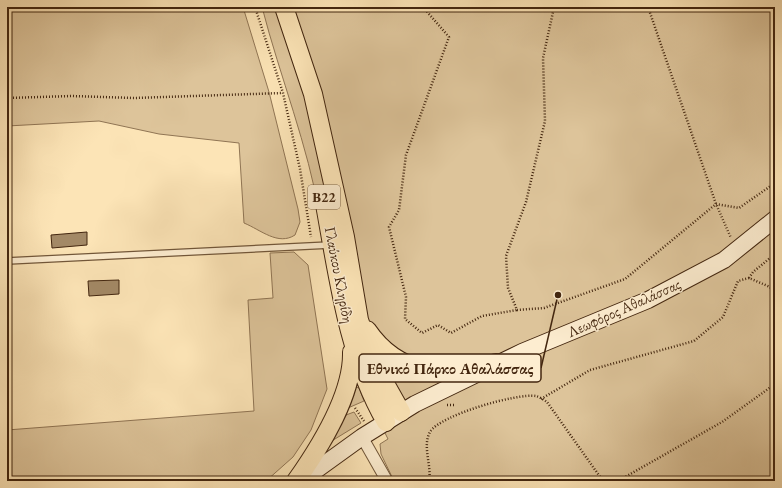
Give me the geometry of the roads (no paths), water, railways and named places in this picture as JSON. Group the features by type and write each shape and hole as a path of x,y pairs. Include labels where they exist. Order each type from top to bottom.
{"main road":[{"name":"Γλαύκου Κληρίδη","path":"284,7 313,94 345,237 360,320 374,364 401,412"},
{"name":"Γλαύκου Κληρίδη","path":"299,52 333,245 352,341 371,394 386,422"},
{"name":"Λεωφόρος Αθαλάσσας","path":"300,481 401,412 496,363 648,300 724,260 775,219"},
{"path":"360,320 380,348 409,366 446,373 475,369 496,363"},
{"path":"296,481 323,439 347,386 352,362 352,341"}],"street":[{"path":"362,438 387,481"}],"lane":[{"path":"7,261 333,245"}],"place":[{"name":"Εθνικό Πάρκο Αθαλάσσας","path":"558,295"}]}
